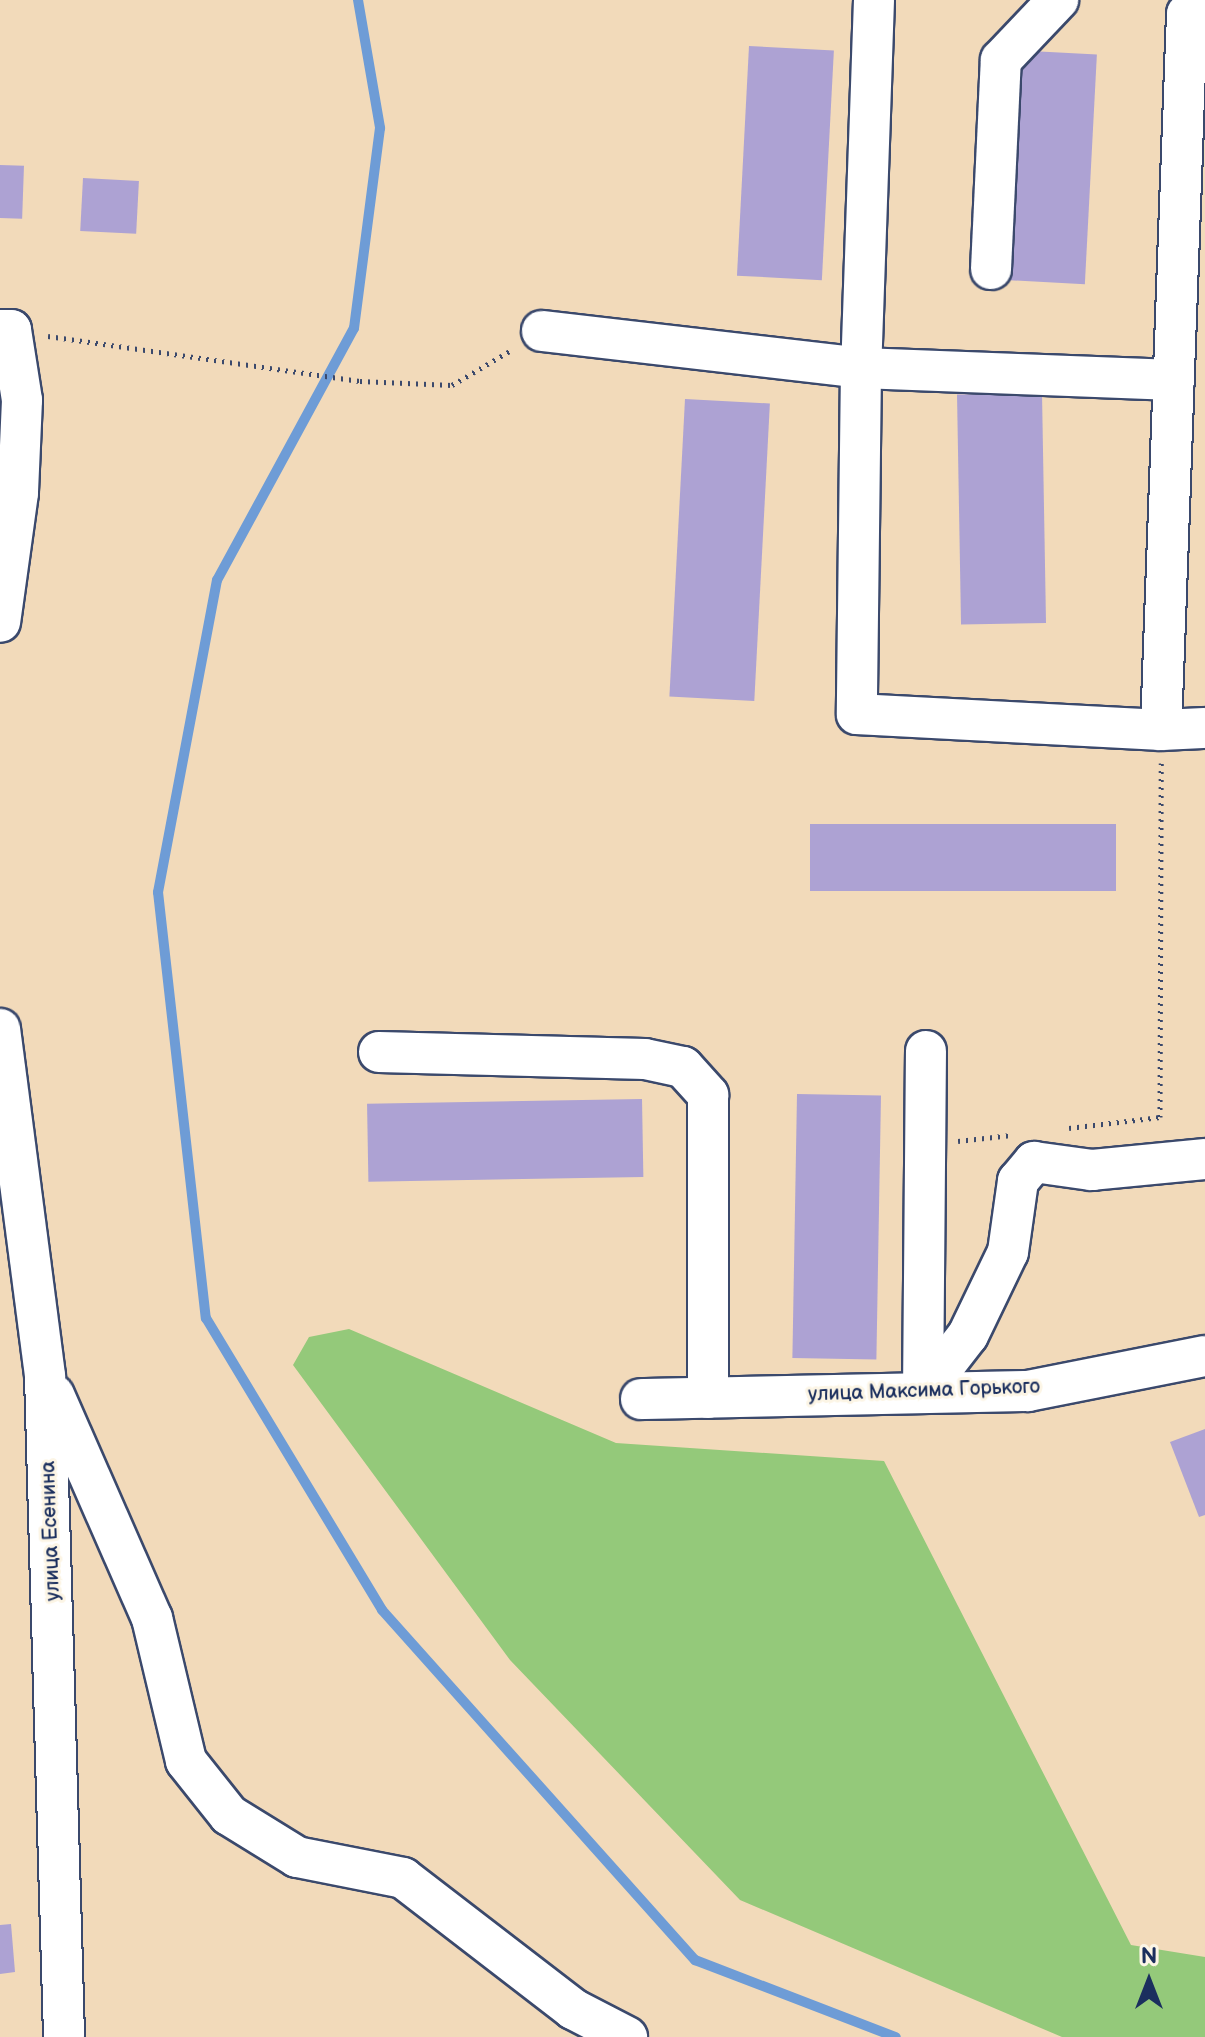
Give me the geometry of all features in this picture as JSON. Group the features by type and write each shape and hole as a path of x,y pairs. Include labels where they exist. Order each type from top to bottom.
{"street":[{"path":"874,0 861,368 857,714 1161,730 1205,728"},
{"path":"991,269 1001,60 1058,0"},
{"path":"1161,730 1187,14 1205,14"},
{"path":"0,622 18,493 22,400 6,330"},
{"path":"542,331 861,368 1174,380"},
{"name":"улица Есенина","path":"0,1029 45,1376 64,2037"},
{"path":"923,1393 926,1051"},
{"path":"379,1052 645,1059 683,1067 708,1095 708,1398"},
{"path":"923,1393 968,1335 1008,1252 1018,1181 1034,1162 1092,1170 1205,1159"},
{"name":"улица Максима Горького","path":"641,1399 1028,1391 1205,1356"},
{"path":"45,1376 152,1618 186,1761 229,1815 297,1857 403,1878 573,2009 627,2037"}],"path":[{"path":"6,330 360,381 452,385 542,331"},
{"path":"1066,1128 1160,1117 1161,730"},
{"path":"925,1145 1019,1134"}],"green space":[{"path":"349,1329 616,1443 884,1461 1131,1945 1205,1957 1205,2037 1062,2037 740,1900 510,1660 293,1365 309,1337"}],"building":[{"path":"749,46 834,50 822,280 737,276"},
{"path":"1012,50 1097,54 1085,284 1000,280"},
{"path":"0,165 24,166 22,219 0,218"},
{"path":"83,178 139,181 136,234 80,231"},
{"path":"1042,393 1046,623 961,624 957,394"},
{"path":"685,399 770,403 754,701 669,697"},
{"path":"810,824 1116,824 1116,891 810,891"},
{"path":"797,1094 881,1095 876,1359 792,1358"},
{"path":"642,1099 643,1177 368,1182 367,1104"},
{"path":"1205,1429 1205,1515 1199,1517 1170,1442"},
{"path":"11,1924 15,1972 0,1974 0,1925"}],"waterway":[{"path":"358,0 380,128 354,328 217,580 158,892 206,1318 382,1610 695,1960 896,2037"}]}
